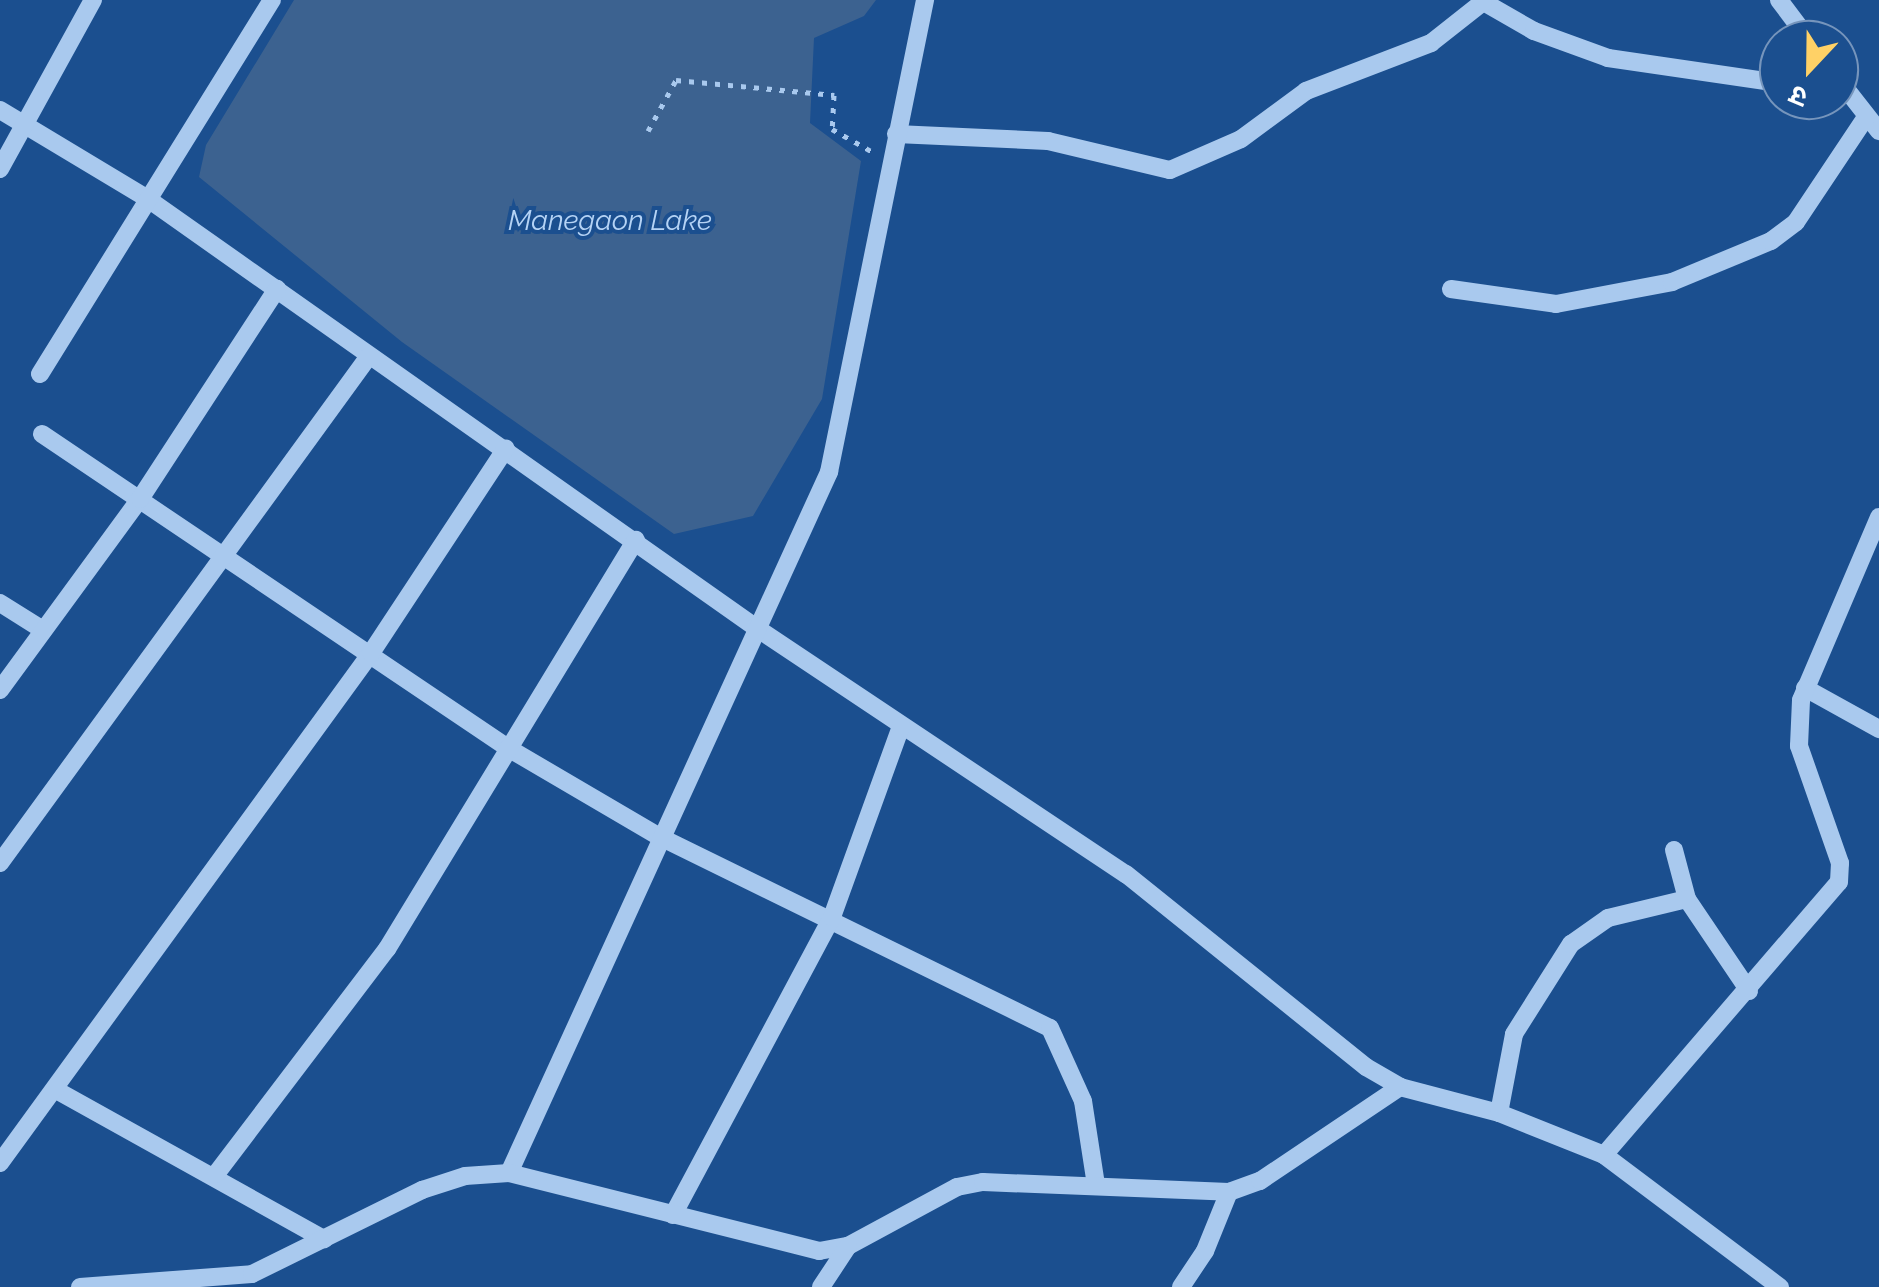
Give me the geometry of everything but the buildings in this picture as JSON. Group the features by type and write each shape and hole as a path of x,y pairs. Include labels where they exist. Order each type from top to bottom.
{"street":[{"path":"0,169 94,0"},
{"path":"40,374 272,0"},
{"path":"509,1172 658,836 829,472 925,0"},
{"path":"1778,0 1794,20"},
{"path":"896,134 1048,141 1170,170 1240,138 1306,90 1431,43 1482,1 1534,31 1608,58 1759,80"},
{"path":"0,110 148,199 755,627 1126,874 1366,1068 1400,1087 1499,1112 1604,1155 1780,1287"},
{"path":"1451,289 1556,304 1672,282 1771,241 1796,222 1871,116"},
{"path":"0,690 140,499 276,289"},
{"path":"0,862 369,356"},
{"path":"42,434 222,560 371,654 508,748 658,836 832,917 1050,1028 1083,1101 1096,1185"},
{"path":"0,1163 371,654 506,448"},
{"path":"1604,1155 1749,992 1839,882 1840,862 1799,746 1804,688 1879,517"},
{"path":"216,1174 387,949 636,540"},
{"path":"0,603 43,630"},
{"path":"1804,688 1879,728"},
{"path":"674,1215 832,917 901,726"},
{"path":"1674,850 1687,898 1749,992"},
{"path":"1499,1112 1519,1022 1570,944 1608,918 1687,898"},
{"path":"80,1287 252,1274 422,1190 465,1176 509,1172 794,1247 848,1246 957,1187 1012,1180 1229,1192 1260,1181 1400,1087"},
{"path":"56,1090 216,1174 324,1240"},
{"path":"1182,1287 1205,1251 1229,1192"},
{"path":"821,1287 848,1246"}],"path":[{"path":"648,130 676,80 834,95 832,130 867,150"}],"water":[{"name":"Manegaon Lake","path":"294,0 876,0 864,16 814,38 810,123 861,161 822,399 753,516 674,534 402,342 199,177 206,145"}]}
